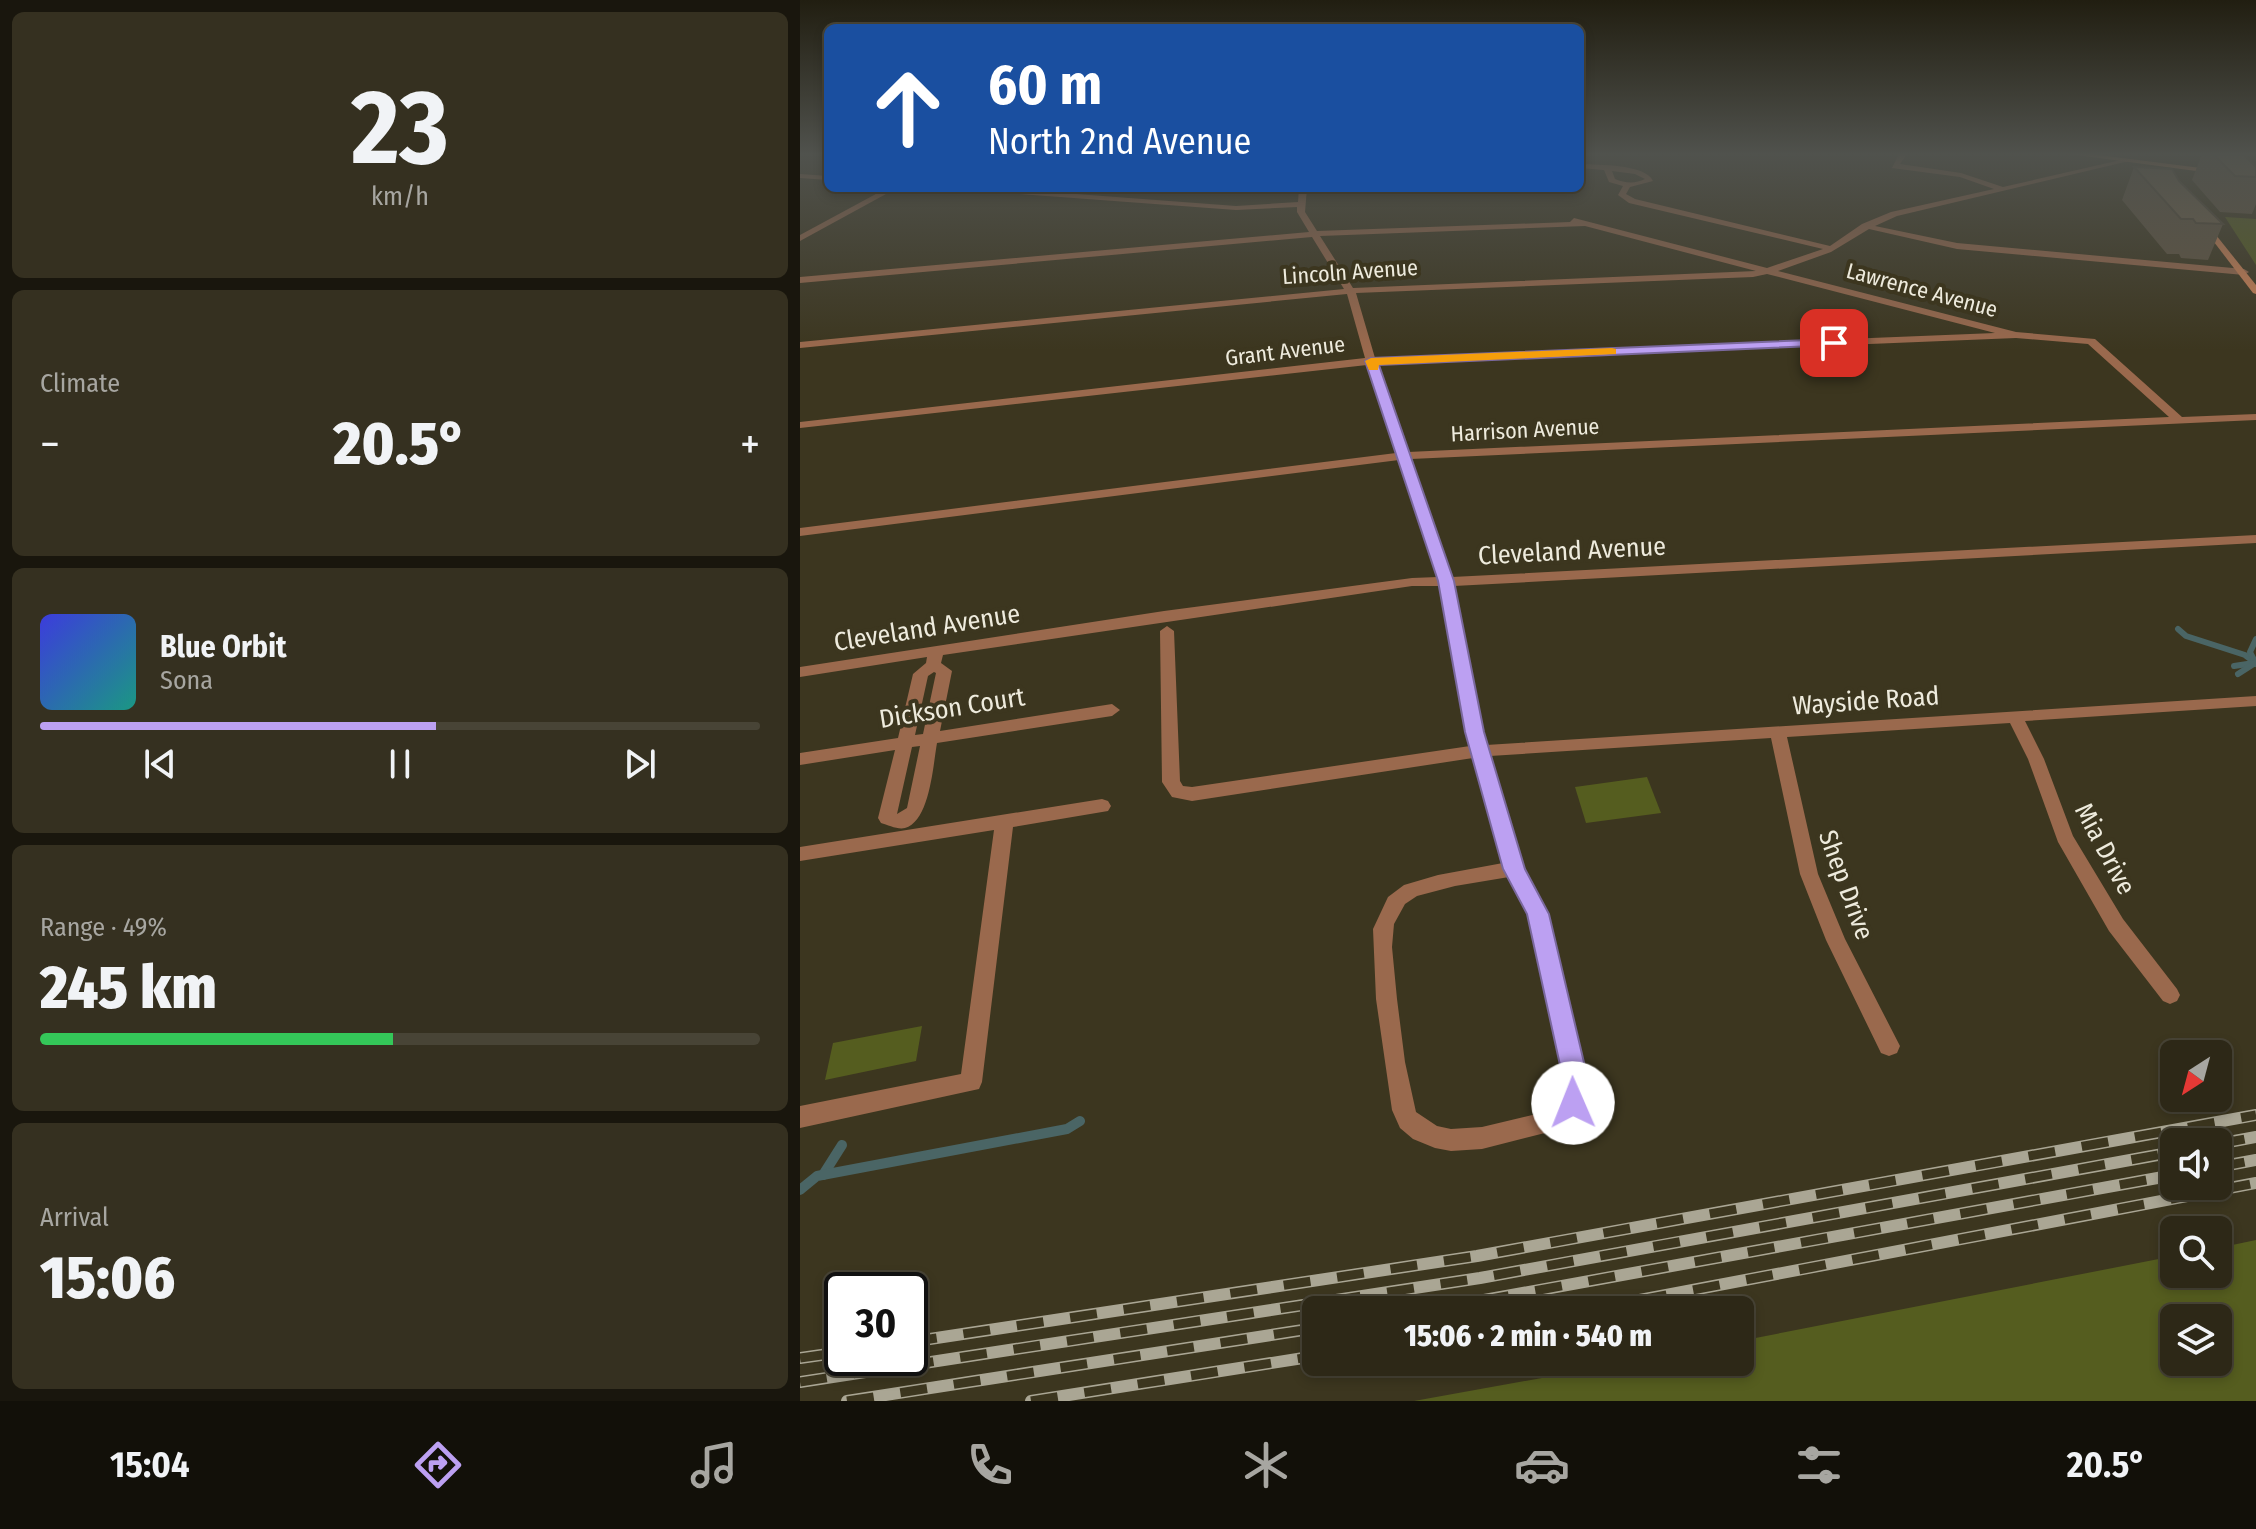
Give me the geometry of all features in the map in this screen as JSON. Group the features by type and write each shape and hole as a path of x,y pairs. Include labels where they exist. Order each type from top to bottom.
{"street":[{"path":"800,238 835,219"},
{"path":"1306,219 1350,291 1446,581 1480,751 1514,869 1538,914 1577,1088 1562,1117 1483,1138 1456,1141 1437,1139 1405,1118 1397,1084 1382,931 1399,897 1415,888 1514,869"},
{"path":"1708,219 1830,249"},
{"name":"Lincoln Avenue","path":"800,345 1350,291 1753,274 1830,249 1881,219"},
{"path":"2200,219 2256,291"},
{"name":"Lawrence Avenue","path":"800,280 1315,234 1584,224 2016,335 2091,341 2179,420"},
{"path":"1865,226 1957,246 2244,272"},
{"name":"Grant Avenue","path":"800,425 1371,361 2016,335"},
{"name":"Harrison Avenue","path":"800,532 1403,456 2256,417"},
{"name":"Cleveland Avenue","path":"800,672 934,658 1211,609 1412,582 2256,539"},
{"name":"Wayside Road","path":"1167,631 1171,782 1178,792 1192,794 1480,751 2015,717 2254,706"},
{"path":"934,658 944,671 915,811 901,829 887,818 921,674 934,658"},
{"name":"Dickson Court","path":"800,759 1112,710"},
{"name":"Mia Drive","path":"2015,717 2036,759 2064,837 2116,925 2170,995"},
{"name":"Shep Drive","path":"1778,733 1809,874 1836,940 1889,1046"},
{"path":"800,854 901,829 1004,824 1102,806"},
{"path":"800,1117 971,1082 1004,824"}],"green space":[{"path":"2227,219 2256,219 2256,265"},
{"path":"1647,777 1661,813 1586,823 1575,787"},
{"path":"922,1026 916,1061 825,1080 833,1043"},
{"path":"2256,1240 2256,1401 1414,1401 1552,1376 1754,1376 1754,1338 2160,1259 2160,1288 2232,1288 2232,1245"}],"building":[{"path":"2193,219 2218,219 2223,224 2196,223"}],"waterway":[{"path":"2178,629 2186,636 2245,655 2253,661"},
{"path":"2256,639 2250,652 2256,664"},
{"path":"2234,666 2254,663"},
{"path":"2238,674 2255,663"},
{"path":"823,1175 1067,1129 1080,1121"},
{"path":"823,1175 842,1145"},
{"path":"800,1190 823,1175"}],"railway":[{"path":"928,1339 1477,1256 2256,1115"},
{"path":"2232,1141 2256,1137"},
{"path":"800,1382 1480,1278 2160,1155"},
{"path":"2232,1164 2256,1160"},
{"path":"1506,1296 2160,1178"},
{"path":"1661,1296 2256,1183"},
{"path":"847,1401 1302,1330"},
{"path":"800,1358 824,1355"},
{"path":"1031,1401 1302,1358"}],"slow traffic":[{"path":"1374,368 1371,361 1612,351"}],"route":[{"path":"1573,1103 1577,1088 1538,914 1514,869 1474,732 1446,581 1371,361 1834,343"}]}
